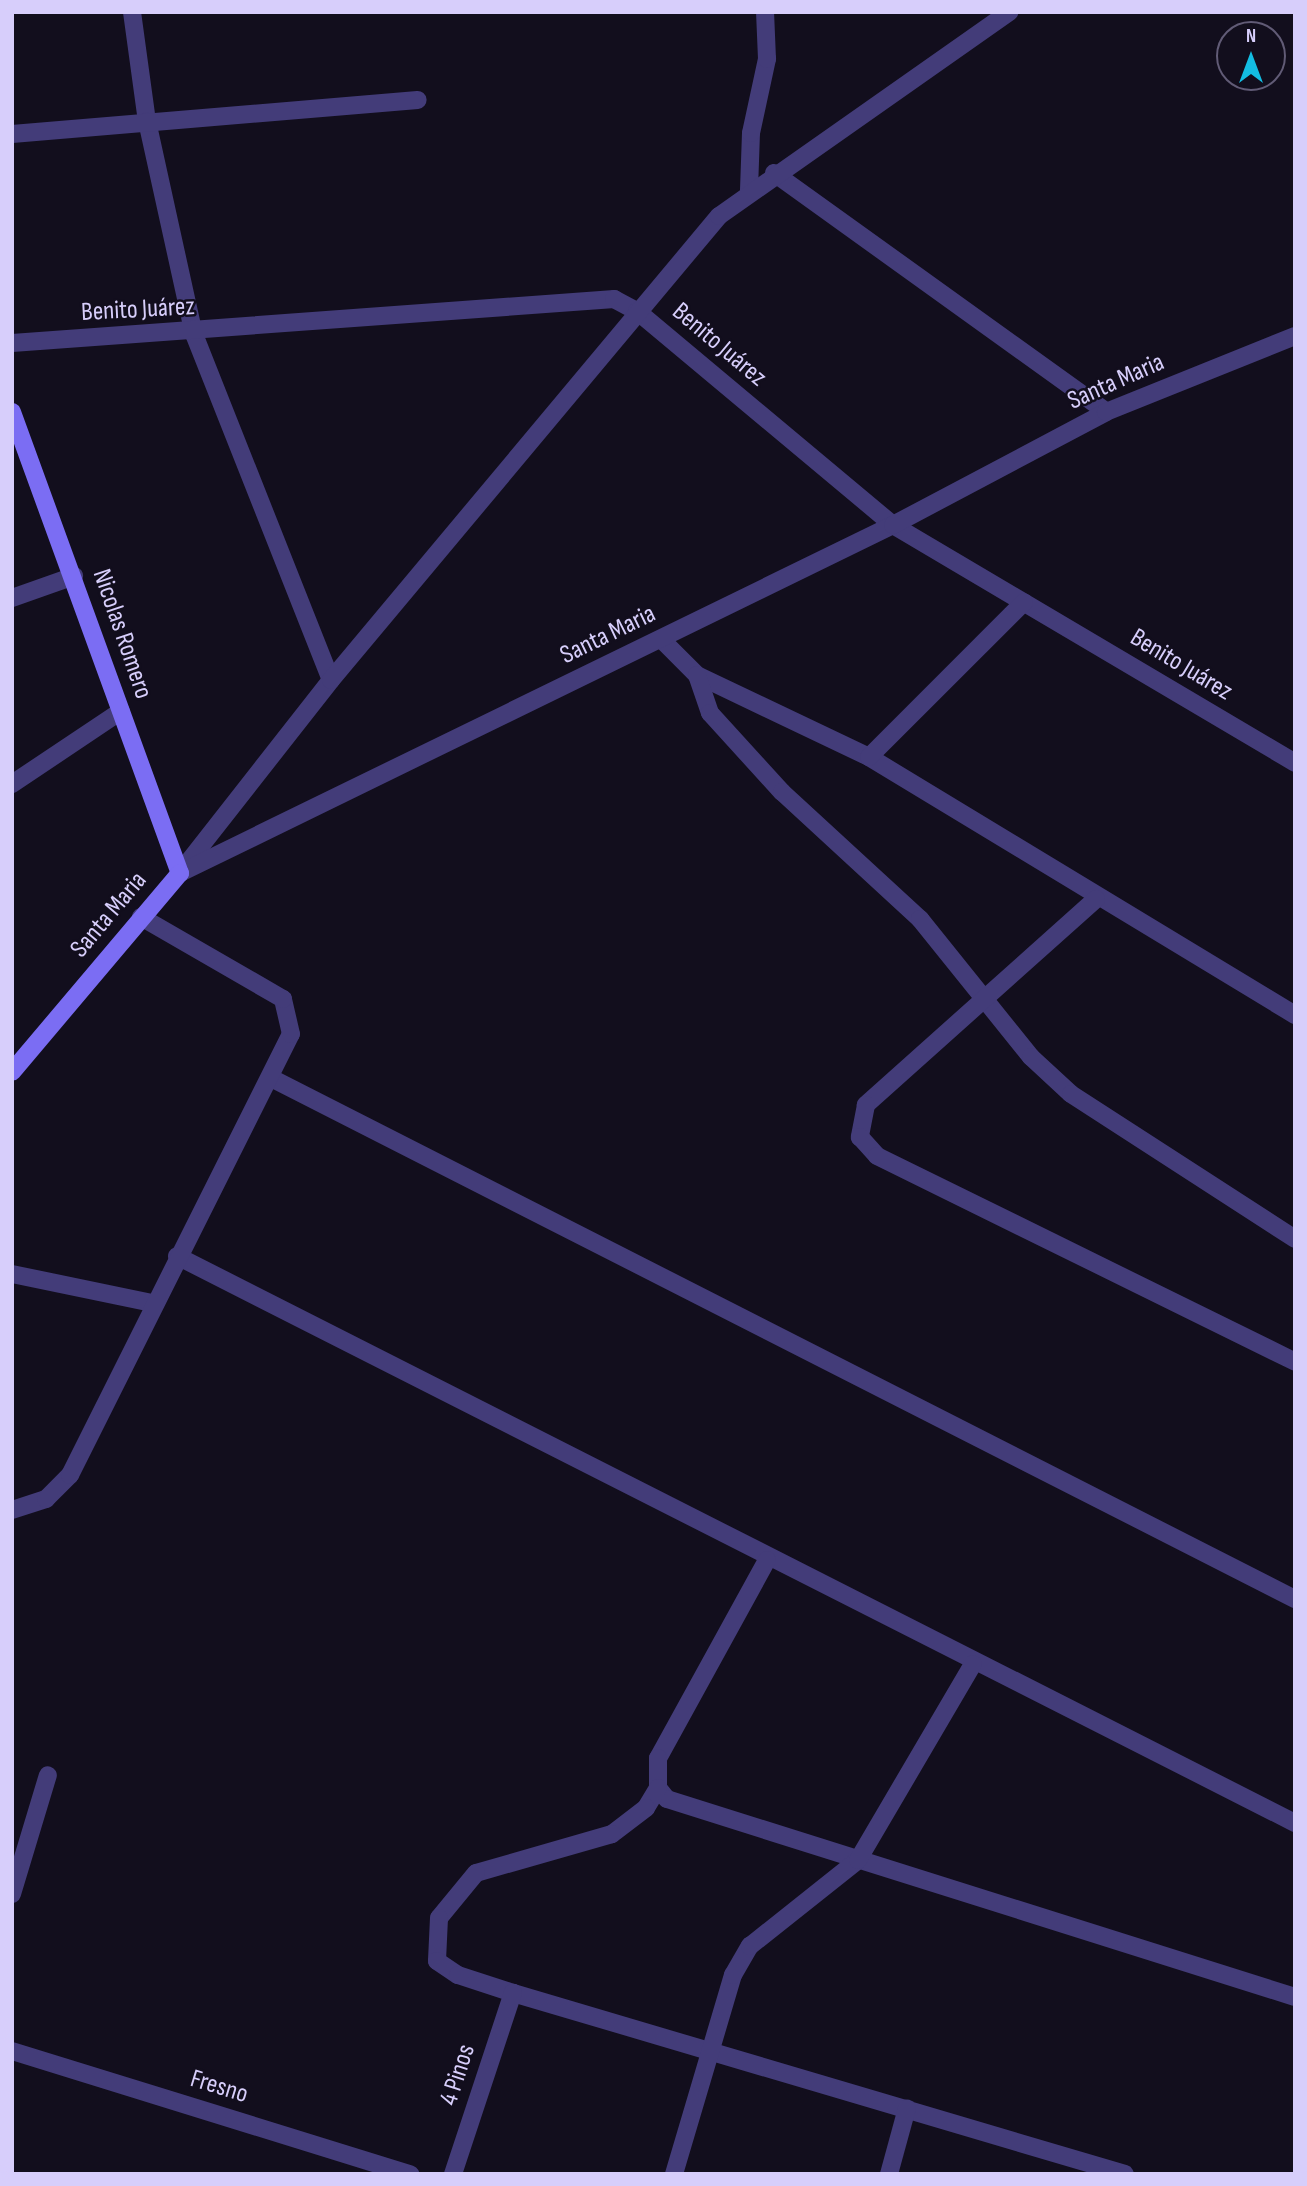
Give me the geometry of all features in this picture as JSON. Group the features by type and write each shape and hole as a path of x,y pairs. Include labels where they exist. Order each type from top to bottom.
{"main road":[{"name":"Nicolas Romero","path":"12,412 180,873"},
{"name":"Santa Maria","path":"12,1072 180,873"}],"street":[{"path":"132,12 148,121 194,334 331,680"},
{"path":"749,190 751,133 767,59 765,12"},
{"path":"180,873 331,680 637,311 749,190 1009,12"},
{"path":"12,134 418,100"},
{"path":"774,173 1106,412"},
{"name":"Benito Juárez","path":"12,343 194,334 594,296 637,311 893,525 1295,763"},
{"name":"Santa Maria","path":"180,873 893,525 1106,412 1295,336"},
{"path":"12,598 74,576"},
{"path":"869,757 1024,602"},
{"path":"662,639 697,676 869,757 1096,899 1295,1015"},
{"path":"697,676 710,713 782,792 920,919 986,1003 1071,1094 1295,1239"},
{"path":"12,784 121,711"},
{"path":"1096,899 986,1003 866,1105 858,1126 867,1148 1295,1362"},
{"path":"12,1510 46,1499 70,1475 152,1303 273,1079 291,1034 283,999 141,917"},
{"path":"273,1079 1295,1599"},
{"path":"177,1256 767,1560 1295,1823"},
{"path":"12,1274 152,1303"},
{"path":"767,1560 658,1758 658,1788 646,1808 612,1834 503,1861 453,1894 434,1939 437,1961 458,1975 513,1993 907,2108 1101,2170 1125,2174"},
{"path":"674,2174 708,2052 750,1946 858,1860 973,1664"},
{"path":"12,1895 48,1775"},
{"path":"658,1788 678,1804 1295,1997"},
{"name":"4 Pinos","path":"453,2174 513,1993"},
{"name":"Fresno","path":"12,2051 410,2174"},
{"path":"889,2174 907,2108"}]}
